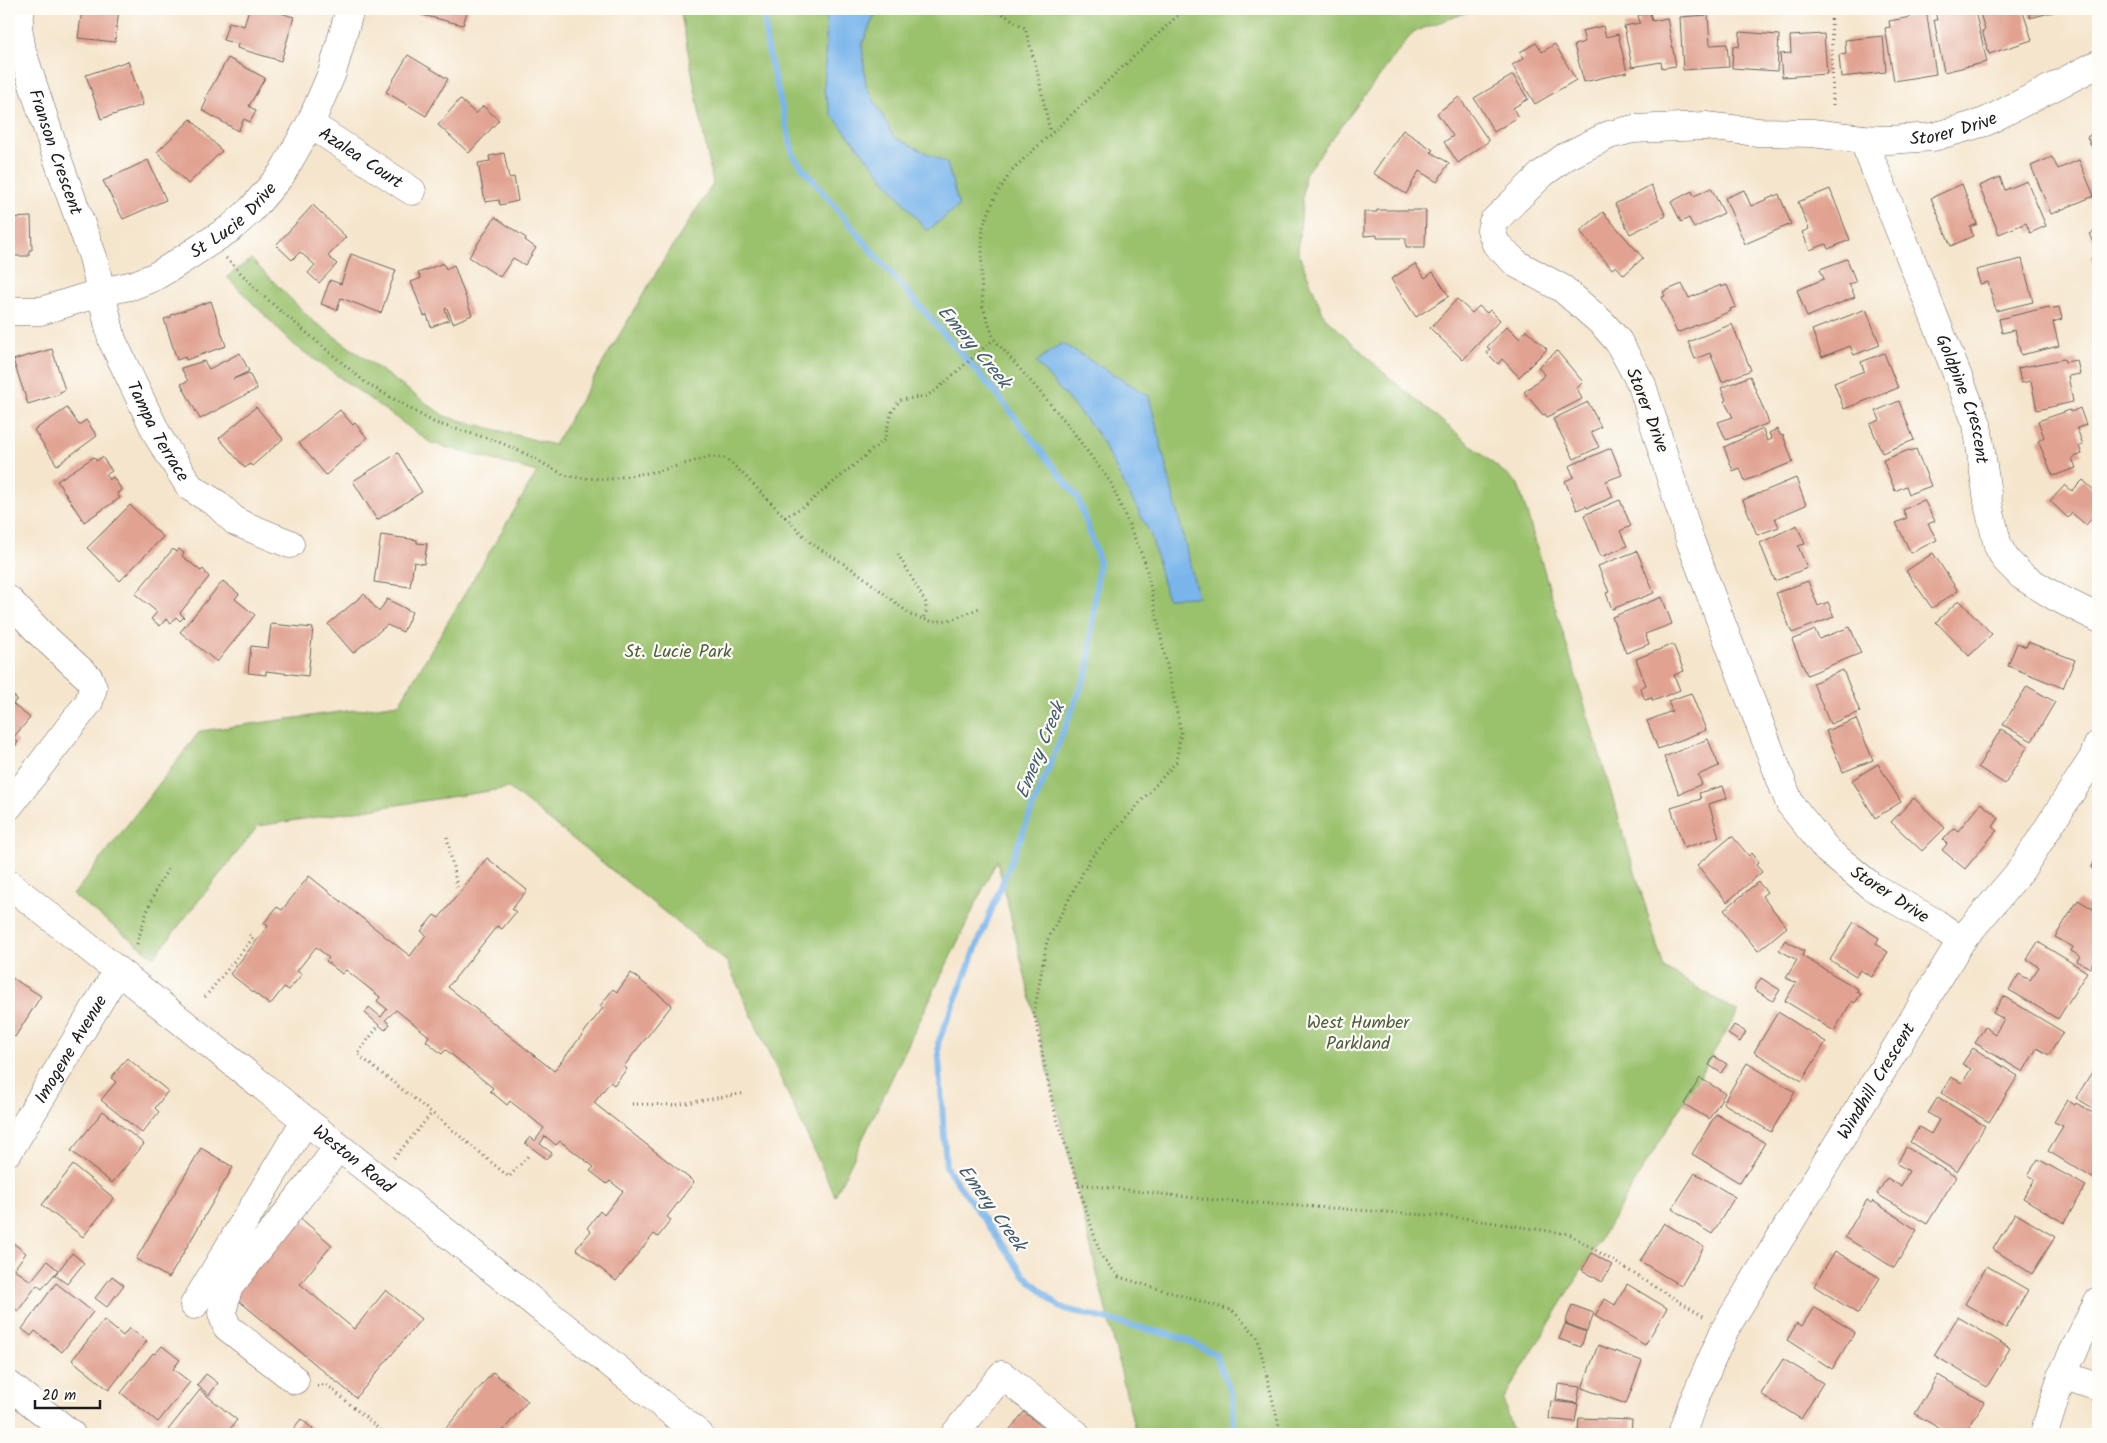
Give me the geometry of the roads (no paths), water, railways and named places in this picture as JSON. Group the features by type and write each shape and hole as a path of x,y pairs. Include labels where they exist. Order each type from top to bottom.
{"street":[{"name":"Franson Crescent","path":"21,9 18,27 22,51 56,155 93,257 102,292"},
{"name":"St Lucie Drive","path":"9,312 41,311 102,292 134,286 154,277 231,228 251,210 281,175 310,124 332,73 350,9"},
{"name":"Storer Drive","path":"1961,941 1936,923 1863,880 1827,850 1790,804 1690,540 1642,385 1630,361 1618,341 1602,323 1564,289 1517,264 1496,244 1491,230 1493,222 1506,209 1542,174 1565,157 1609,136 1633,129 1705,126 1758,132 1812,133 1863,139 1890,140 1933,137 1985,122 2098,64"},
{"name":"Azalea Court","path":"310,124 412,191"},
{"name":"Goldpine Crescent","path":"1863,139 1958,372 1977,424 1998,546 2006,560 2022,576 2054,596 2098,618"},
{"name":"Tampa Terrace","path":"102,292 112,340 158,438 190,487 217,504 236,522 290,544"},
{"path":"9,600 41,634 89,678 94,688 89,702 9,806"},
{"name":"Windhill Crescent","path":"1682,1434 1691,1407 1725,1329 1961,941 2021,870 2097,754"},
{"name":"Weston Road","path":"9,884 699,1434"},
{"name":"Imogene Avenue","path":"9,1152 117,972"},
{"path":"194,1306 305,1121"},
{"path":"295,1380 227,1327 222,1313 228,1288 338,1148"},
{"path":"2044,1434 2062,1375 2098,1301"},
{"path":"955,1434 1002,1375 1076,1434"},
{"path":"2062,1375 2098,1386"},
{"path":"9,1385 71,1434"}],"water":[{"path":"827,9 877,9 862,45 866,85 894,137 947,163 959,206 927,231 831,114 824,91"},
{"path":"1062,343 1149,396 1198,597 1167,598 1151,535 1097,433 1036,362"}],"waterway":[{"name":"Emery Creek","path":"764,9 767,46 794,157 876,256 995,392 1078,498 1099,560 1088,670 938,1043 946,1167 1024,1275 1061,1308 1182,1338 1215,1354 1233,1397 1234,1434"}],"park label":[{"name":"St. Lucie Park","path":"678,651"},
{"name":"West Humber Parkland","path":"1358,1032"}]}
